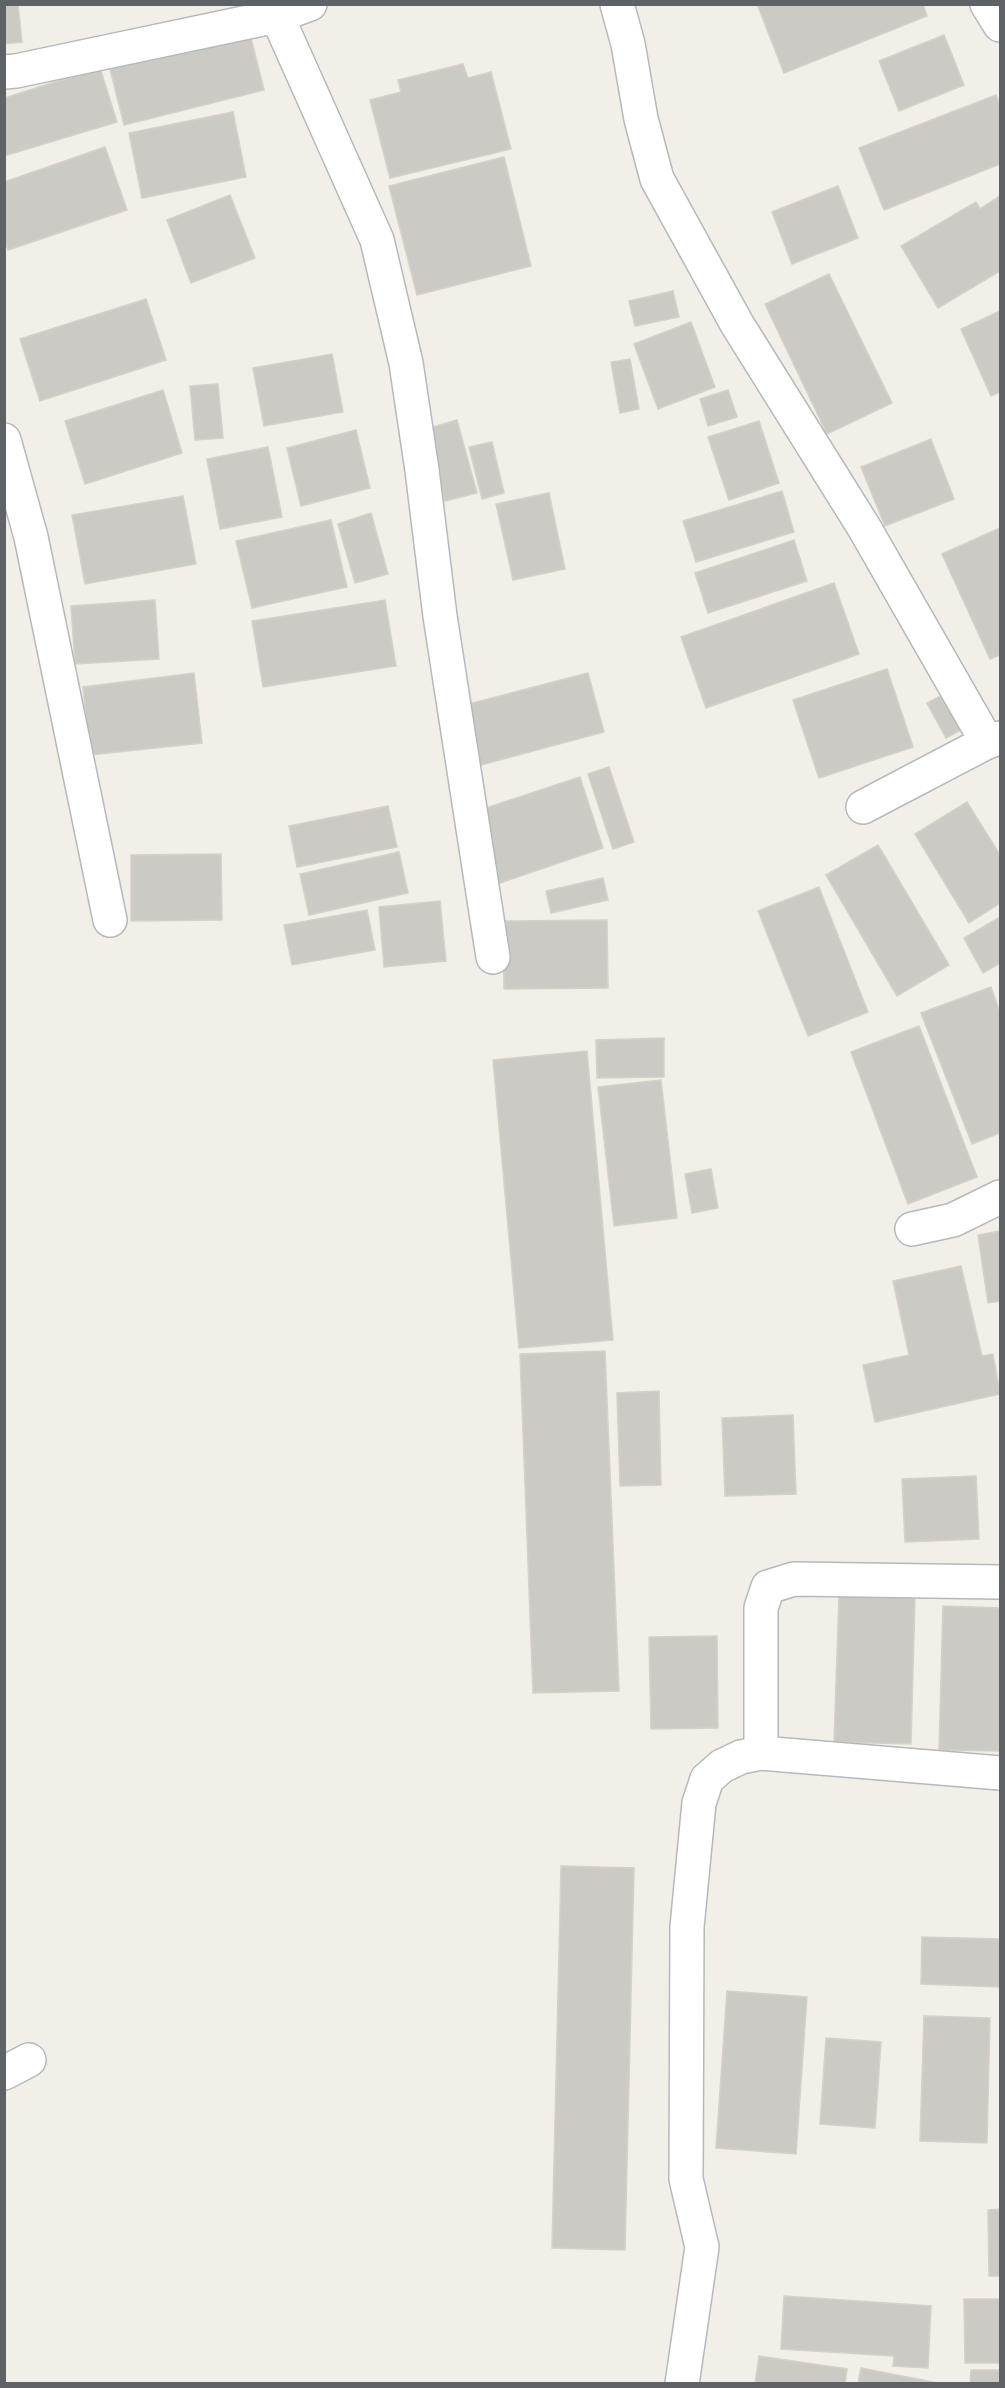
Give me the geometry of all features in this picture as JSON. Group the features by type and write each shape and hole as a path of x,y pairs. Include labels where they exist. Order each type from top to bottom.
{"street":[{"path":"4,72 277,16 310,4"},
{"path":"617,4 628,44 642,119 657,179 737,324 994,740 863,807"},
{"path":"987,4 1000,25"},
{"path":"277,16 377,240 406,363 440,616 493,957"},
{"path":"4,440 31,537 110,920"},
{"path":"912,1229 953,1220 1000,1197"},
{"path":"761,1753 761,1608 768,1587 794,1579 1000,1582"},
{"path":"682,2384 702,2247 686,2179 687,1927 699,1803 707,1779 722,1766 741,1757 761,1753 1000,1773"}],"building":[{"path":"4,4 18,4 22,42 4,44"},
{"path":"757,4 923,4 927,16 784,73"},
{"path":"250,34 264,90 124,125 110,69"},
{"path":"944,35 964,85 899,111 879,61"},
{"path":"463,64 468,78 491,72 511,149 390,178 370,100 401,92 398,80"},
{"path":"100,68 117,122 4,156 4,98"},
{"path":"996,95 1000,105 1000,164 884,210 859,148"},
{"path":"233,112 246,177 142,198 129,133"},
{"path":"105,147 127,210 8,250 4,239 4,182"},
{"path":"504,157 531,266 417,295 389,186"},
{"path":"838,186 858,238 792,264 772,212"},
{"path":"230,195 255,258 191,283 167,220"},
{"path":"1000,196 1000,271 938,308 901,246 976,202 980,209"},
{"path":"829,274 892,403 827,434 765,304"},
{"path":"673,291 679,317 635,326 629,301"},
{"path":"146,299 166,360 40,401 20,339"},
{"path":"1000,311 1000,392 991,396 961,329"},
{"path":"691,322 715,387 658,409 634,344"},
{"path":"332,354 343,412 264,426 253,368"},
{"path":"630,359 639,409 620,413 611,362"},
{"path":"218,384 223,438 195,440 190,386"},
{"path":"163,390 182,453 85,484 65,421"},
{"path":"728,390 737,417 708,426 700,399"},
{"path":"457,420 477,493 445,501 426,429"},
{"path":"759,421 779,483 729,500 708,437"},
{"path":"356,430 370,488 301,506 287,448"},
{"path":"931,439 954,499 885,526 861,467"},
{"path":"492,442 504,493 482,499 469,447"},
{"path":"268,447 282,517 220,529 207,459"},
{"path":"782,491 794,532 696,562 683,521"},
{"path":"549,493 565,569 513,580 496,504"},
{"path":"183,496 196,564 85,584 72,515"},
{"path":"371,513 388,574 355,583 338,524"},
{"path":"331,520 347,587 252,608 236,541"},
{"path":"1000,528 1000,655 990,659 942,554"},
{"path":"794,540 807,581 708,613 695,573"},
{"path":"834,583 859,654 706,708 681,637"},
{"path":"155,600 159,659 75,664 71,606"},
{"path":"385,600 396,666 263,687 252,621"},
{"path":"887,669 913,747 819,778 793,700"},
{"path":"194,673 202,743 90,755 83,687"},
{"path":"588,673 604,732 481,765 465,705"},
{"path":"944,694 963,729 946,738 927,703"},
{"path":"609,767 634,842 613,849 588,774"},
{"path":"580,777 603,848 497,884 474,812"},
{"path":"967,802 1000,855 1000,903 969,923 915,834"},
{"path":"388,806 397,847 297,867 289,826"},
{"path":"878,845 949,965 897,996 826,875"},
{"path":"399,852 408,893 309,915 300,874"},
{"path":"221,854 222,920 131,921 131,855"},
{"path":"603,878 608,900 551,913 546,891"},
{"path":"819,887 868,1012 808,1036 758,911"},
{"path":"440,901 446,961 384,967 379,907"},
{"path":"367,910 375,950 292,965 284,925"},
{"path":"1000,917 1000,963 983,973 964,938"},
{"path":"607,920 608,988 504,989 503,921"},
{"path":"991,987 1000,1013 1000,1133 972,1144 921,1013"},
{"path":"919,1026 977,1177 908,1204 851,1052"},
{"path":"664,1038 664,1077 597,1078 596,1040"},
{"path":"587,1051 613,1340 519,1348 493,1060"},
{"path":"661,1080 677,1218 614,1226 598,1087"},
{"path":"711,1169 718,1208 692,1213 685,1174"},
{"path":"1000,1231 1000,1301 988,1303 978,1235"},
{"path":"961,1266 982,1356 993,1354 1000,1394 875,1422 863,1365 909,1355 893,1281"},
{"path":"605,1351 619,1691 533,1693 520,1354"},
{"path":"659,1391 661,1485 620,1486 617,1393"},
{"path":"793,1415 796,1494 725,1496 722,1418"},
{"path":"976,1476 979,1539 905,1542 902,1479"},
{"path":"839,1596 915,1598 911,1744 834,1742"},
{"path":"943,1606 1000,1608 1000,1751 939,1750"},
{"path":"717,1636 718,1728 651,1729 649,1637"},
{"path":"561,1866 634,1868 625,2250 552,2248"},
{"path":"922,1937 1000,1939 1000,1987 921,1984"},
{"path":"727,1991 807,1997 796,2154 716,2148"},
{"path":"924,2016 990,2018 987,2143 920,2141"},
{"path":"826,2038 881,2042 875,2128 820,2124"},
{"path":"1000,2209 1000,2276 989,2276 988,2210"},
{"path":"784,2296 931,2306 928,2368 893,2366 894,2356 781,2349"},
{"path":"964,2299 1000,2299 1000,2363 965,2363"},
{"path":"759,2356 847,2369 845,2384 755,2384"},
{"path":"861,2368 943,2384 858,2384"},
{"path":"971,2370 1000,2370 1000,2384 970,2384"}]}
